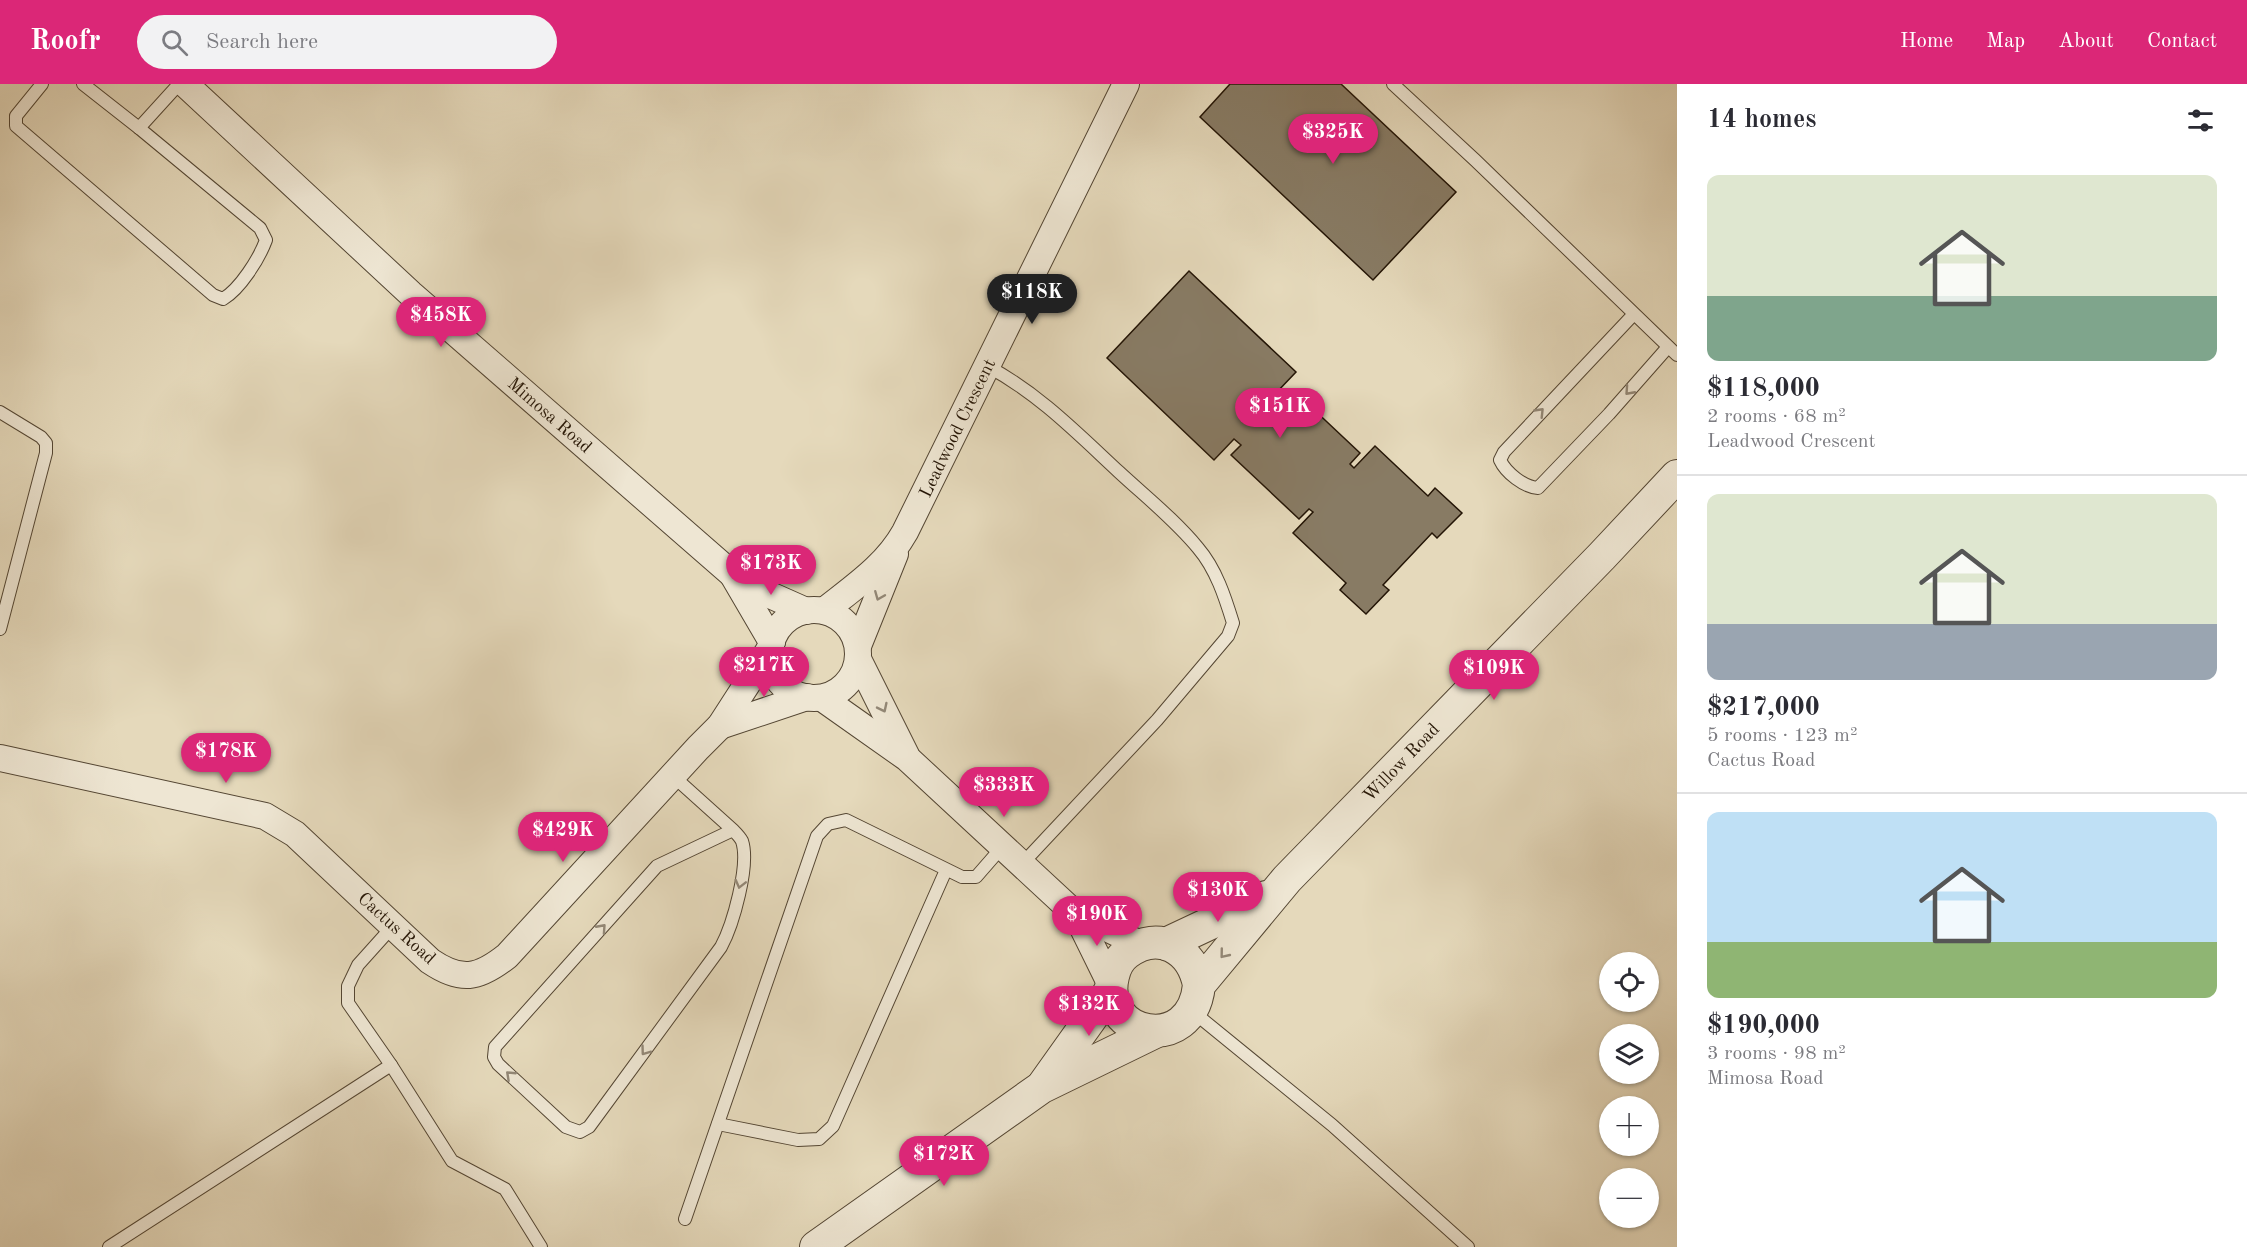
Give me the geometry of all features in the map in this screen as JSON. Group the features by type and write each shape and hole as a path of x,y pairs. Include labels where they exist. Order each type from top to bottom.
{"street":[{"name":"Mimosa Road","path":"185,84 411,294 732,574 761,591 815,611 838,616 847,624 854,635 858,653 907,758"},
{"name":"Leadwood Crescent","path":"858,653 898,545 1126,84"},
{"name":"Willow Road","path":"816,1247 1042,1087 1157,1031 1177,1025 1274,892 1677,476"},
{"name":"Leadwood Crescent","path":"815,611 879,566 898,545"},
{"name":"Mimosa Road","path":"732,574 772,644 772,664 778,680 791,691 814,698 907,758 1003,846 1071,910 1083,928 1111,987"},
{"path":"772,644 781,625 791,617 815,611"},
{"name":"Cactus Road","path":"0,758 265,816 296,834 430,961 448,973 477,974 491,969 507,956 720,726 772,644"},
{"path":"814,698 842,688 855,670 858,653"},
{"name":"Cactus Road","path":"720,726 814,698"},
{"name":"Willow Road","path":"1042,1087 1111,987 1114,971 1119,961 1128,952 1154,944 1274,892"},
{"name":"Mimosa Road","path":"1071,910 1154,944"},
{"path":"1154,944 1178,950 1189,959 1196,971 1196,998"},
{"path":"1111,987 1115,1006 1126,1020 1141,1029 1157,1031"}],"lane":[{"path":"42,84 16,116 16,126 213,295 223,299 232,293 261,253 266,240 260,228 83,84"},
{"path":"139,128 179,84"},
{"path":"1393,84 1673,351 1538,488 1525,484 1503,466 1500,460 1504,452 1634,315"},
{"path":"987,366 1024,387 1052,411 1199,549 1224,595 1233,623 1228,636 1156,720 1022,864"},
{"path":"0,412 41,437 46,443 46,453 0,629"},
{"path":"673,776 733,830 742,840 745,866 728,935 589,1127 580,1132 566,1127 498,1064 494,1057 495,1047 657,866 733,830"},
{"path":"686,1219 817,836 828,824 846,820 962,877 976,877 1003,846"},
{"path":"718,1124 798,1140 819,1139 832,1126 946,870"},
{"path":"393,926 358,965 348,986 347,996 352,1010 391,1065 453,1161 505,1190 541,1247"},
{"path":"1196,998 1332,1125 1468,1247"},
{"path":"109,1247 391,1065"}],"building":[{"path":"1230,84 1341,84 1456,192 1373,280 1200,117"},
{"path":"1189,271 1296,372 1276,393 1282,399 1292,389 1360,453 1350,464 1354,468 1375,446 1428,496 1435,488 1462,513 1437,538 1432,533 1383,585 1389,590 1366,614 1340,590 1346,583 1293,533 1313,512 1309,509 1299,519 1231,455 1241,445 1234,439 1214,460 1107,358"}]}
